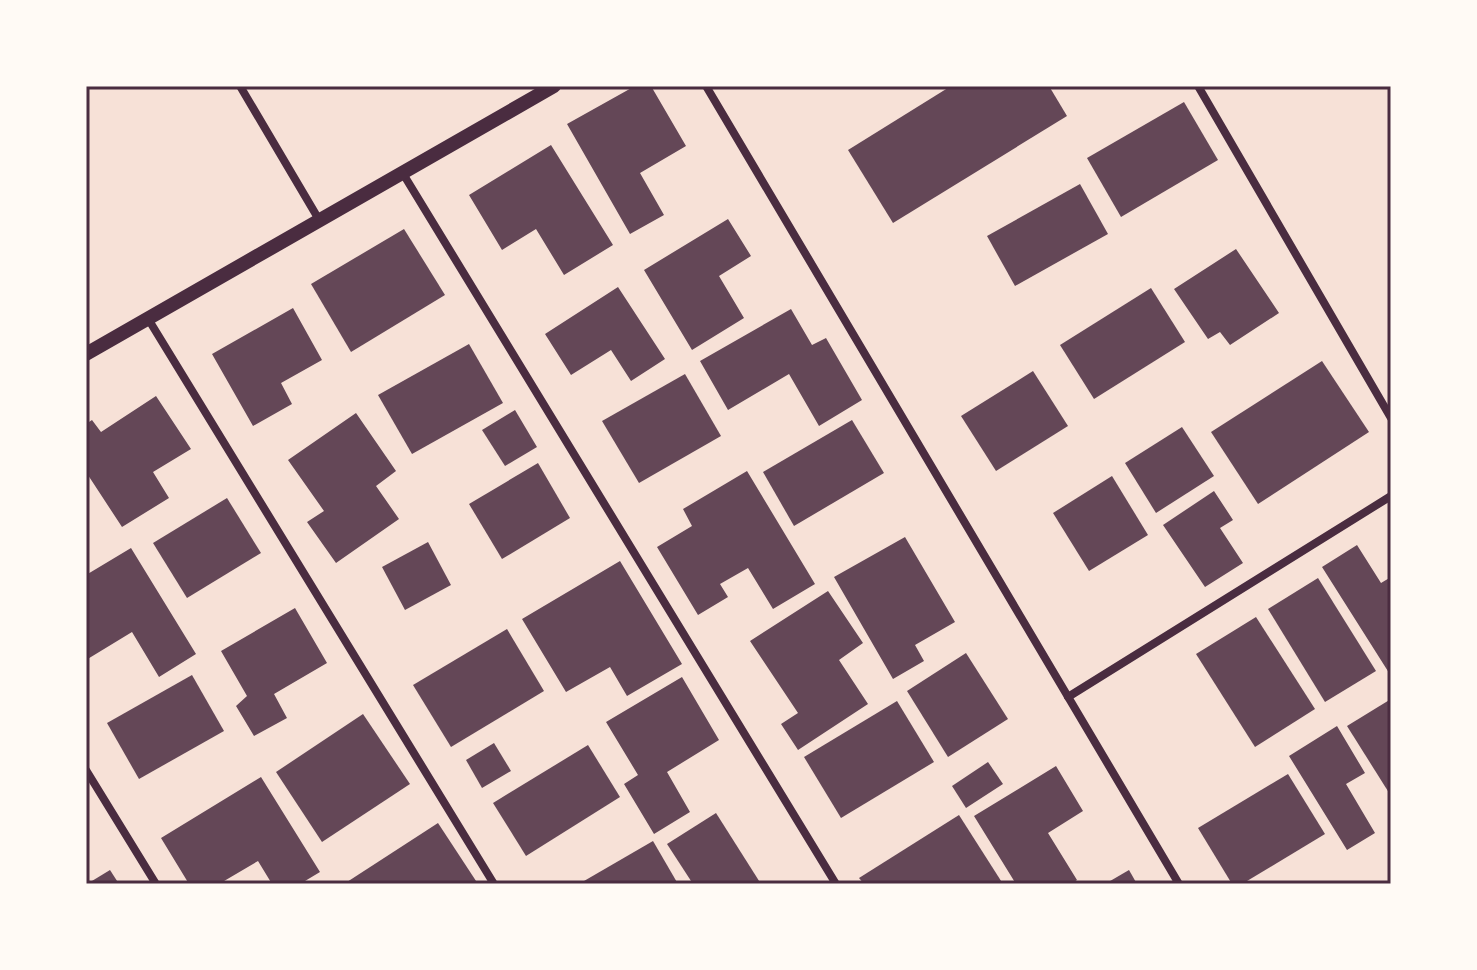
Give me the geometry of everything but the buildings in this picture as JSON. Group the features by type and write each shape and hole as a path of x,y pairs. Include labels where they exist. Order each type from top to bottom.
{"street":[{"path":"240,86 318,218"},
{"path":"86,354 318,218 554,86"},
{"path":"706,86 1179,884"},
{"path":"1198,86 1391,418"},
{"path":"401,171 836,884"},
{"path":"147,317 494,884"},
{"path":"1068,697 1391,496"},
{"path":"86,770 156,884"}]}
